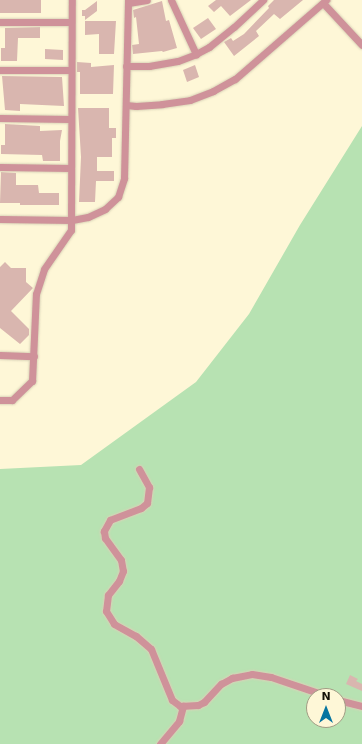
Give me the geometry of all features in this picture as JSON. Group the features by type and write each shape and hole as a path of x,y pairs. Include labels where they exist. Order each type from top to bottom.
{"street":[{"path":"0,400 12,400 32,381 36,294 44,269 71,230 70,119 72,0"},
{"path":"0,219 72,220 88,217 105,209 118,197 124,178 128,1 147,0"},
{"path":"171,0 196,54"},
{"path":"126,66 149,66 178,61 196,54 209,47 234,27 263,0"},
{"path":"126,105 136,106 162,104 190,100 235,80 324,1 362,45"},
{"path":"0,22 71,22"},
{"path":"0,70 71,70"},
{"path":"0,118 70,119"},
{"path":"0,167 71,168"},
{"path":"0,355 34,356"},
{"path":"139,469 149,487 147,503 141,508 110,520 104,531 105,538 121,560 123,571 119,581 108,595 106,611 114,624 136,636 151,649 168,694 172,700 182,706 198,705 204,702 225,682 239,676 252,674 271,677 306,689"},
{"path":"346,702 362,706"},
{"path":"160,744 177,725 182,706"}],"green space":[{"path":"362,126 362,744 0,744 0,469 81,465 196,382 249,314 300,225"}],"building":[{"path":"0,0 41,0 41,13 0,13"},
{"path":"216,0 251,0 230,16 221,6 214,12 208,6"},
{"path":"274,0 303,0 280,19 274,14 256,31 259,36 234,56 224,42 231,38 233,41 244,34 269,8 268,6"},
{"path":"97,1 97,11 85,20 85,16 82,16 82,10 85,10"},
{"path":"162,1 166,21 169,20 177,48 163,52 133,54 132,45 139,44 136,17 134,18 133,10"},
{"path":"208,18 216,29 201,39 193,28"},
{"path":"85,21 116,21 114,54 99,54 99,34 85,35"},
{"path":"40,27 40,38 18,38 17,61 1,61 1,48 5,48 5,28"},
{"path":"45,49 63,50 63,60 45,59"},
{"path":"77,62 91,63 91,67 114,65 113,94 80,94 80,72 77,72"},
{"path":"195,65 199,77 187,82 183,70"},
{"path":"2,76 62,77 64,106 20,104 20,111 5,110"},
{"path":"78,108 109,108 109,128 116,128 116,138 112,138 112,157 97,157 97,171 114,171 114,181 96,181 95,202 79,202 81,157"},
{"path":"5,124 40,126 40,131 62,130 60,141 60,161 43,161 42,155 1,154 1,145 5,145"},
{"path":"1,172 16,173 16,185 38,185 39,193 59,193 59,205 20,205 20,203 0,203"},
{"path":"5,262 11,268 26,268 26,282 33,288 11,311 29,329 29,335 20,344 0,328 0,267"},
{"path":"350,675 358,679 356,681 362,684 362,691 346,684"}]}
